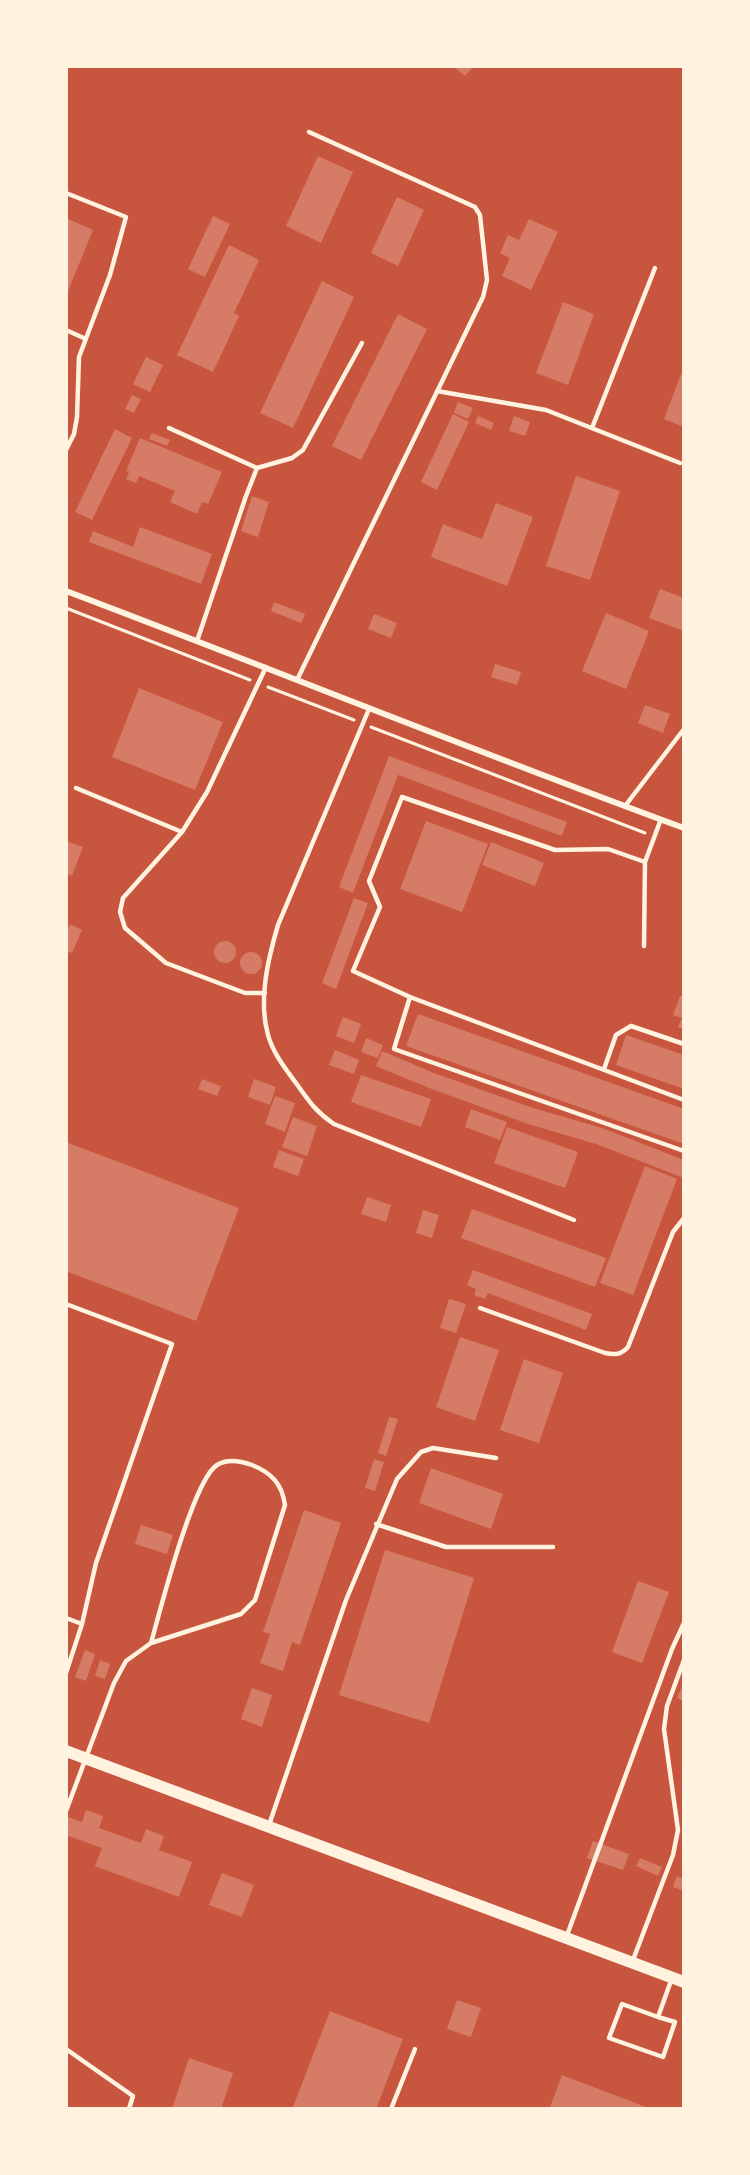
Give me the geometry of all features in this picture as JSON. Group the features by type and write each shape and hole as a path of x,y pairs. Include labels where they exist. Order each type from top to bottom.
{"main road":[{"path":"66,1751 678,1980"}],"street":[{"path":"66,591 684,828"}],"lane":[{"path":"297,680 483,297 488,280 480,215 475,207 309,132"},
{"path":"66,193 126,217 110,275 79,357 77,417 74,434 66,450"},
{"path":"592,428 655,268"},
{"path":"66,330 86,339"},
{"path":"169,428 257,468 292,458 303,450 362,343"},
{"path":"437,391 546,410 680,462"},
{"path":"196,641 257,468"},
{"path":"265,993 245,993 166,963 125,928 120,912 123,898 182,832 207,792 266,667"},
{"path":"369,709 278,925 269,955 265,993 268,1036 279,1060 318,1113 334,1124 574,1220"},
{"path":"625,806 684,729"},
{"path":"76,788 182,832"},
{"path":"645,862 608,849 555,849 402,797 369,880 380,907 353,971 410,997 684,1100"},
{"path":"644,946 645,862 661,819"},
{"path":"410,997 394,1048 684,1151"},
{"path":"604,1069 616,1035 632,1026 684,1044"},
{"path":"480,1308 604,1353 615,1355 623,1353 628,1347 674,1232 684,1218"},
{"path":"66,1304 172,1344 96,1563 82,1624 66,1672"},
{"path":"268,1827 346,1599 397,1479 421,1452 433,1448 496,1458"},
{"path":"66,1811 121,1669 131,1656 151,1643 241,1614 255,1600 285,1505 283,1489 275,1480 253,1466 232,1460 216,1465 203,1483 177,1553 151,1643"},
{"path":"376,1524 446,1547 554,1547"},
{"path":"66,1618 82,1624"},
{"path":"566,1938 672,1649 684,1623"},
{"path":"632,1963 673,1855 677,1836 664,1729 667,1706 684,1660"},
{"path":"658,2017 678,1980"},
{"path":"622,2004 658,2017 675,2022 663,2057 609,2038 622,2004"},
{"path":"66,2049 133,2096 129,2109"},
{"path":"392,2109 415,2049"}],"building":[{"path":"453,66 474,66 465,76"},
{"path":"318,156 353,172 321,243 286,226"},
{"path":"397,197 424,210 398,266 371,253"},
{"path":"213,216 230,224 205,277 188,269"},
{"path":"66,218 93,230 66,296"},
{"path":"529,219 558,232 531,290 502,276 510,258 500,253 508,235 519,240"},
{"path":"229,245 259,260 234,313 239,316 213,372 177,355"},
{"path":"322,281 354,297 293,428 260,413"},
{"path":"563,302 594,314 568,385 536,373"},
{"path":"398,314 427,329 361,460 332,446"},
{"path":"146,357 163,365 150,392 133,384"},
{"path":"684,366 684,427 664,419"},
{"path":"132,395 141,399 134,413 125,409"},
{"path":"458,402 473,408 468,419 454,413"},
{"path":"453,414 469,422 437,490 421,482"},
{"path":"478,416 494,423 491,430 475,423"},
{"path":"514,416 530,422 525,436 509,431"},
{"path":"115,429 132,438 92,520 75,512"},
{"path":"152,433 170,440 167,446 149,439"},
{"path":"140,438 222,472 208,504 202,502 197,514 170,502 175,491 139,476 136,483 126,479 129,472 126,471"},
{"path":"576,476 620,491 590,580 546,566"},
{"path":"252,496 269,502 258,537 241,531"},
{"path":"496,503 533,517 507,586 431,557 443,524 482,539"},
{"path":"140,527 212,554 201,584 89,542 93,531 133,547"},
{"path":"660,589 684,598 684,631 649,618"},
{"path":"274,602 305,614 301,623 271,611"},
{"path":"606,613 649,631 626,689 582,671"},
{"path":"374,614 397,623 391,638 368,629"},
{"path":"495,664 521,672 517,685 491,677"},
{"path":"139,688 223,722 195,790 112,757"},
{"path":"645,705 670,714 663,733 638,723"},
{"path":"389,756 567,822 562,836 398,775 353,893 339,887"},
{"path":"426,821 488,844 462,912 400,889"},
{"path":"66,841 83,847 72,876 66,873"},
{"path":"491,842 544,863 535,886 482,865"},
{"path":"354,898 368,903 336,989 322,983"},
{"path":"70,924 82,930 72,953 66,951 66,934"},
{"path":"225,941 233,944 236,952 233,960 225,963 217,960 214,952 217,944"},
{"path":"251,952 259,955 262,963 259,971 251,974 243,971 240,963 243,955"},
{"path":"680,996 684,997 684,1029 678,1027 682,1018 673,1015"},
{"path":"418,1014 684,1109 684,1144 406,1046"},
{"path":"343,1017 361,1024 354,1043 336,1036"},
{"path":"626,1035 684,1055 684,1089 616,1065"},
{"path":"366,1038 383,1045 378,1058 361,1052"},
{"path":"335,1050 359,1060 354,1074 329,1065"},
{"path":"382,1051 434,1073 533,1108 602,1128 684,1160 684,1178 596,1144 528,1124 429,1088 376,1066"},
{"path":"361,1075 431,1099 421,1127 351,1102"},
{"path":"202,1079 221,1086 217,1096 198,1089"},
{"path":"254,1079 276,1087 270,1105 248,1097"},
{"path":"275,1096 295,1103 285,1132 265,1124"},
{"path":"471,1109 507,1122 500,1140 465,1127"},
{"path":"293,1117 317,1126 307,1156 282,1147"},
{"path":"507,1127 578,1152 565,1188 494,1163"},
{"path":"66,1142 239,1208 196,1321 66,1271"},
{"path":"279,1150 304,1159 298,1176 273,1167"},
{"path":"645,1166 677,1179 633,1295 600,1283"},
{"path":"367,1197 391,1205 386,1222 361,1214"},
{"path":"472,1209 606,1258 595,1287 461,1238"},
{"path":"423,1210 439,1215 432,1238 416,1233"},
{"path":"473,1270 592,1314 586,1330 488,1293 485,1299 474,1295 476,1289 467,1285"},
{"path":"449,1299 466,1304 456,1333 440,1328"},
{"path":"460,1337 499,1350 475,1421 436,1407"},
{"path":"524,1359 563,1373 539,1443 500,1430"},
{"path":"389,1417 398,1419 386,1456 378,1453"},
{"path":"374,1459 384,1462 375,1491 365,1488"},
{"path":"431,1468 503,1494 491,1529 419,1503"},
{"path":"304,1510 341,1523 300,1645 292,1642 283,1671 260,1663 270,1634 263,1632"},
{"path":"141,1525 173,1535 167,1554 135,1544"},
{"path":"385,1550 474,1578 429,1723 339,1695"},
{"path":"638,1581 669,1592 642,1663 612,1652"},
{"path":"85,1650 95,1654 86,1681 75,1677"},
{"path":"100,1660 110,1664 105,1679 95,1676"},
{"path":"684,1681 684,1701 677,1698"},
{"path":"252,1688 272,1695 262,1727 241,1719"},
{"path":"86,1810 103,1816 99,1828 141,1843 146,1829 164,1836 159,1850 192,1862 179,1897 95,1866 102,1848 66,1835 66,1816 82,1822"},
{"path":"593,1841 629,1854 623,1870 587,1858"},
{"path":"640,1858 662,1867 658,1876 636,1866"},
{"path":"222,1873 254,1885 242,1917 209,1905"},
{"path":"677,1876 684,1879 684,1891 673,1887"},
{"path":"457,2000 481,2008 471,2037 447,2029"},
{"path":"330,2011 403,2039 376,2109 299,2109 293,2107"},
{"path":"189,2058 233,2073 221,2109 172,2109"},
{"path":"562,2075 651,2109 555,2109 550,2107"}]}
